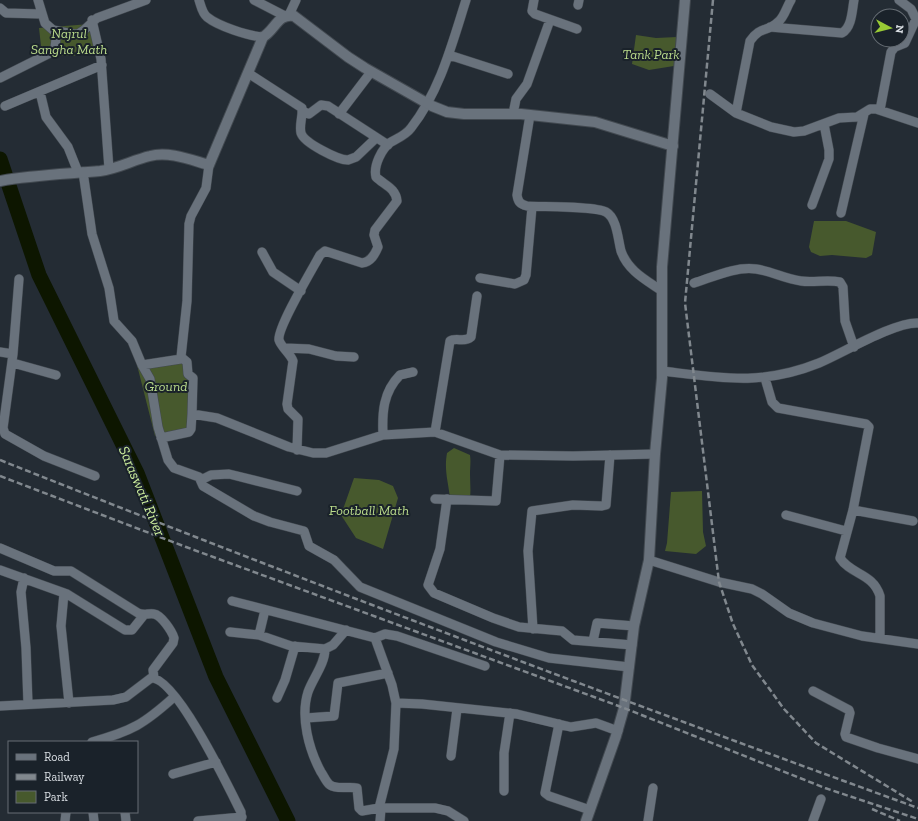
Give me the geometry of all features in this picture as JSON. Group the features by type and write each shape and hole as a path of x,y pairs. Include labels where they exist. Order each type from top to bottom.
{"main road":[{"path":"586,821 618,731 625,701 634,626 649,560 655,454 662,371 662,267 686,0"},
{"path":"0,181 23,177 109,169 150,156 162,155 176,156 209,165 263,37 268,34 281,18 287,16 294,16 348,57 371,72 427,103 447,112 464,114 530,115 595,122 673,146"}],"street":[{"path":"38,0 44,23 57,31 78,34 92,20 123,4 146,0"},
{"path":"198,0 206,16 212,20 249,36 263,37"},
{"path":"257,0 287,16 296,0"},
{"path":"297,450 298,419 287,407 293,360 279,341 280,333 320,255 325,252 362,263 370,260 376,252 378,247 374,236 375,230 397,200 397,194 394,190 379,180 375,172 384,149 406,134 427,103 449,55 466,0"},
{"path":"534,0 532,11 550,20 577,29"},
{"path":"736,113 750,41 755,34 761,30 779,22 791,0"},
{"path":"770,27 842,33 849,25 854,0"},
{"path":"880,110 891,52 895,47 905,43 916,19 911,9 899,0"},
{"path":"0,8 6,13 41,14"},
{"path":"92,20 102,65 109,169"},
{"path":"513,114 517,95 527,84 550,20"},
{"path":"0,78 52,52 55,47 57,31"},
{"path":"449,55 508,74"},
{"path":"5,106 102,65"},
{"path":"339,114 371,72"},
{"path":"248,73 300,107 302,111 309,114 317,106 324,105 388,145"},
{"path":"40,92 46,117 68,147 80,172 92,234 109,288 114,321 132,341 142,365 150,379 154,410 161,438 171,465 198,476 203,486 254,516 304,531 309,546 334,560 360,587 496,642 524,651 564,660 629,667"},
{"path":"710,94 736,113 782,130 804,131 839,118 857,117 870,109 880,110 918,123"},
{"path":"302,111 301,131 305,140 342,160 348,160 356,157 376,138"},
{"path":"841,213 864,114"},
{"path":"530,115 517,195 518,201 521,205 532,207 598,209 610,214 621,250 628,265 633,271 662,291"},
{"path":"812,205 828,159 829,150 824,124"},
{"path":"181,359 187,301 189,224 206,188 209,165"},
{"path":"480,278 515,284 524,280 526,275 532,207"},
{"path":"262,252 273,272 301,291"},
{"path":"694,283 740,269 757,269 799,281 832,280 840,282 843,287 846,321 854,347"},
{"path":"19,279 13,359 3,428 5,434 53,460 95,476"},
{"path":"435,432 450,342 452,339 468,340 471,337 477,296"},
{"path":"662,371 736,380 765,378 818,363 896,328 918,323"},
{"path":"284,348 309,349 331,355 354,357"},
{"path":"0,352 13,359 56,376"},
{"path":"142,365 181,359 187,362 188,374 194,380 190,431 161,438"},
{"path":"382,436 382,417 386,396 400,375 412,372"},
{"path":"765,378 772,402 778,408 866,424 869,427 853,510 840,558 872,581 878,591 880,596 880,638"},
{"path":"192,414 217,418 297,450 320,454 382,436 435,432 500,455 655,454"},
{"path":"435,499 496,501 500,455"},
{"path":"533,629 528,551 532,511 573,505 606,505 610,455"},
{"path":"201,480 211,475 229,474 297,491"},
{"path":"447,499 440,549 428,586 434,593 493,618 533,629 562,631 572,639 632,645"},
{"path":"853,510 912,521"},
{"path":"786,515 846,532"},
{"path":"0,548 47,568 57,571 71,571 138,613 153,614 158,616 174,638 173,643 153,670 154,678 174,697 199,732 216,762 242,819 198,821"},
{"path":"649,560 682,569 719,582 752,589 762,594 789,613 813,623 880,638 918,644"},
{"path":"0,570 64,593 125,630 132,630 144,614"},
{"path":"24,578 21,599 26,648 28,704"},
{"path":"64,593 61,626 69,703"},
{"path":"232,601 375,638 386,634 397,636 484,666"},
{"path":"259,634 265,610"},
{"path":"593,641 597,623 634,626"},
{"path":"230,632 259,634 295,646 326,649 333,645 346,630"},
{"path":"375,638 388,673 396,703 394,749 380,808 380,821"},
{"path":"277,698 285,680 295,646"},
{"path":"326,649 306,701 306,718 312,752 328,783 334,787 357,788 359,808 362,811 380,808 435,808 448,811 464,821"},
{"path":"306,718 334,716 338,683 388,673"},
{"path":"0,706 69,703 121,698 130,694 144,682 154,678"},
{"path":"814,691 850,710 845,734 846,737 918,759"},
{"path":"101,741 118,739 147,721 174,697"},
{"path":"396,703 422,704 457,709 510,713 537,717 575,727 596,723 618,731"},
{"path":"451,756 457,709"},
{"path":"504,791 504,753 510,713"},
{"path":"559,724 545,793 549,796 590,810"},
{"path":"173,774 216,762"},
{"path":"648,821 653,788"},
{"path":"813,821 821,798"}],"green space":[{"name":"Najrul Sangha Math","path":"90,24 94,46 74,56 53,56 41,46 39,28"},
{"name":"Tank Park","path":"636,35 656,38 677,37 680,65 649,70 632,64"},
{"path":"814,221 846,221 876,232 872,255 866,258 832,255 820,256 811,252 809,247"},
{"name":"Ground","path":"190,360 190,430 155,436 137,365"},
{"path":"454,448 470,455 470,498 450,498 446,459 447,453"},
{"name":"Football Math","path":"354,478 379,480 393,486 398,498 383,549 356,538 341,515"},
{"path":"702,491 703,532 706,546 696,554 665,551 671,492"}],"waterway":[{"name":"Saraswati River","path":"0,159 39,275 137,473 216,677 288,821"}],"railway":[{"path":"713,0 685,303 719,582 733,624 752,665 784,709 816,743 913,802"},
{"path":"0,460 228,550 687,723 918,808"},
{"path":"0,476 186,547 624,708 825,788 918,819"},
{"path":"872,809 900,821"}]}
